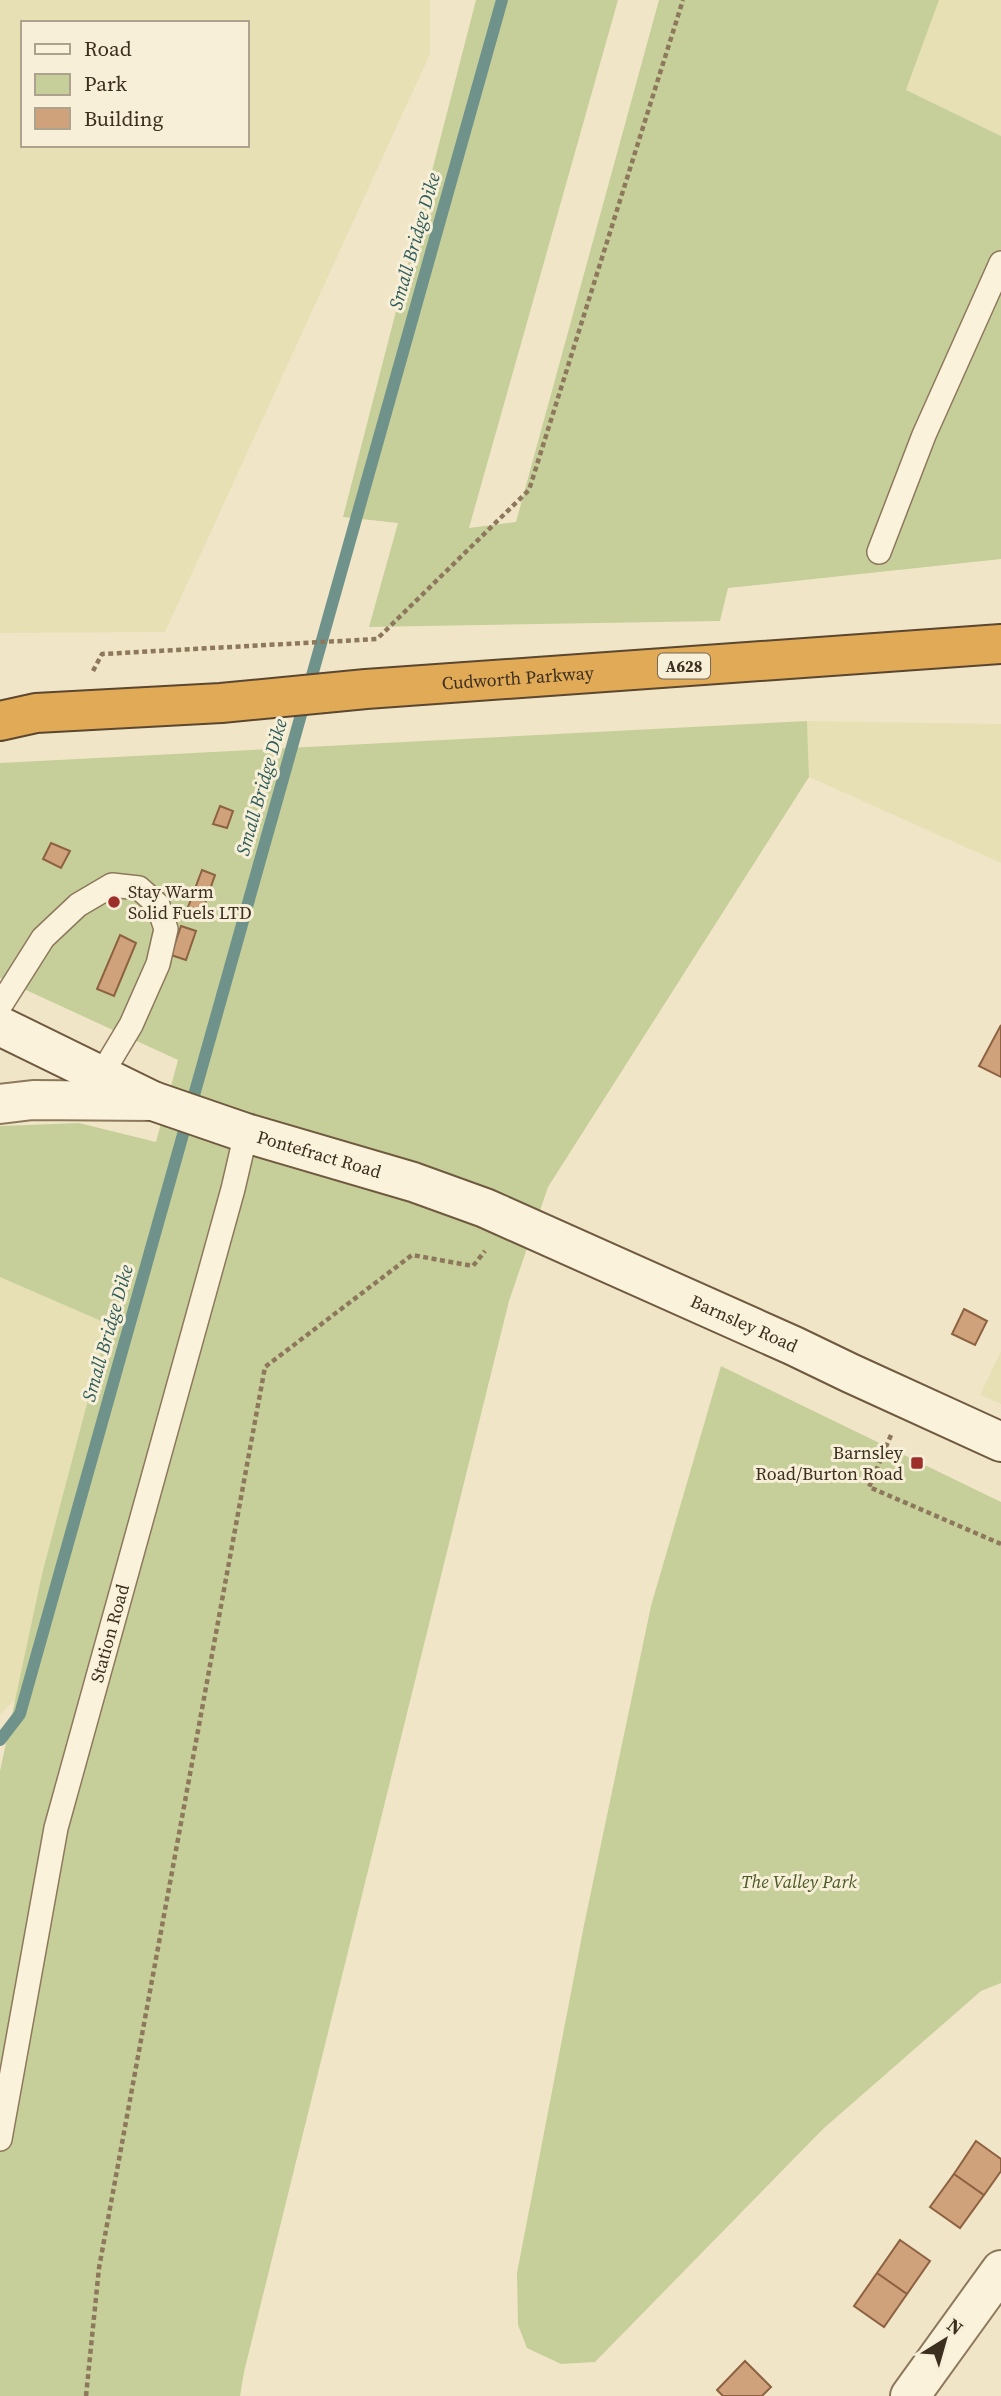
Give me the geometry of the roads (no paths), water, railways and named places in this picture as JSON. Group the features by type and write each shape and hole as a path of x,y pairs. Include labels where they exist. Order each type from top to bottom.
{"highway":[{"name":"Cudworth Parkway","path":"27,712 221,703 366,688 1001,644"}],"street":[{"name":"Pontefract Road","path":"0,1026 153,1101 232,1128 412,1182 497,1214"},
{"name":"Pontefract Road","path":"0,1104 33,1100 153,1101"},
{"name":"Barnsley Road","path":"497,1214 1001,1441"},
{"path":"910,2396 1001,2270"}],"lane":[{"path":"878,552 924,435 1001,263"},
{"path":"0,1006 43,939 79,905 112,885 139,888 158,905 166,929 158,964 131,1026 101,1075"},
{"name":"Station Road","path":"0,2138 56,1828 233,1189 232,1128"}],"waterway":[{"name":"Small Bridge Dike","path":"0,1740 20,1714 502,0"}],"place":[{"name":"Stay Warm Solid Fuels LTD","path":"114,902"},
{"name":"Barnsley Road/Burton Road","path":"917,1463"}],"park label":[{"name":"The Valley Park","path":"799,1882"}]}
